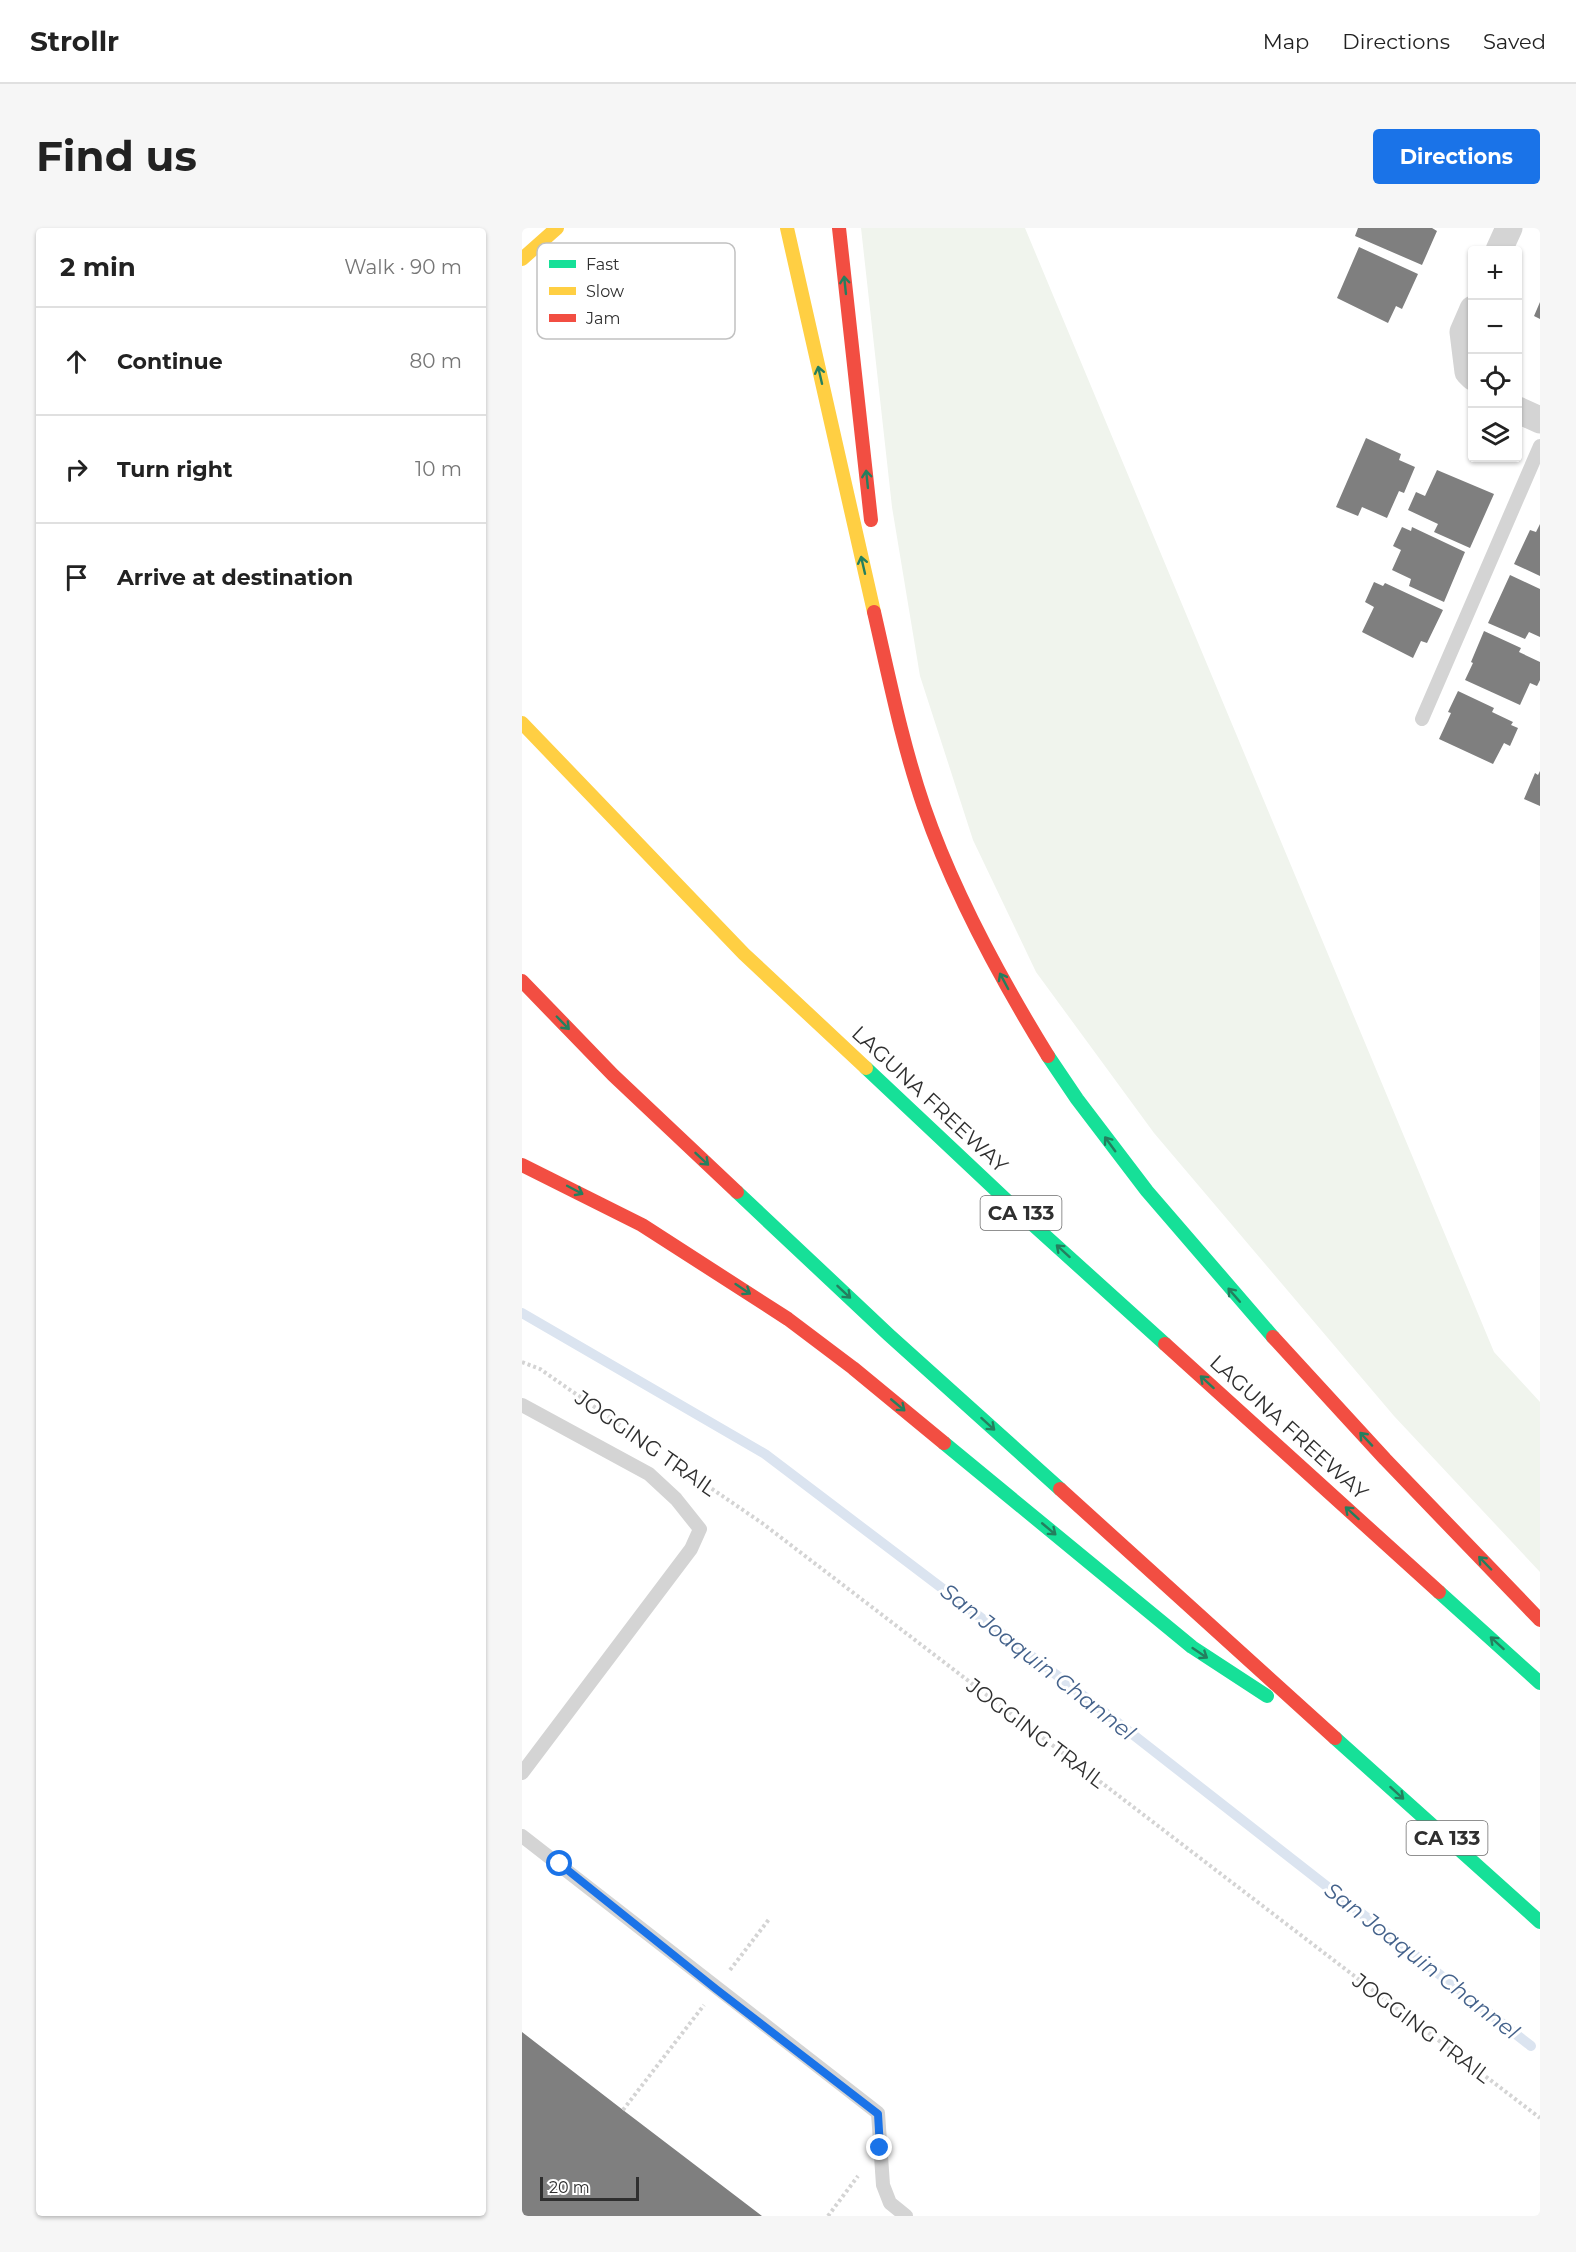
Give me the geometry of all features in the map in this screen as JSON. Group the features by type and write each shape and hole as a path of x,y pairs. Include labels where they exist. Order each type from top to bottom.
{"highway":[{"path":"542,243 557,228"},
{"path":"787,228 890,683 908,753 930,822 1005,982 1058,1073 1125,1164 1224,1284 1405,1482 1540,1620"},
{"path":"838,228 873,531"},
{"path":"522,259 537,247"},
{"path":"875,555 890,683"},
{"name":"LAGUNA FREEWAY","path":"522,723 744,954 1019,1212 1540,1683"},
{"name":"CA 133","path":"522,981 613,1075 889,1335 1540,1922"},
{"path":"522,1165 642,1225 788,1319 853,1368 1192,1647 1354,1753"}],"street":[{"path":"1501,246 1509,228"},
{"path":"1468,319 1462,332 1468,364"},
{"path":"1522,412 1540,420"}],"lane":[{"path":"1422,719 1540,446"},
{"path":"522,1405 649,1474 676,1499 700,1529 691,1549 522,1773"},
{"path":"522,1836 878,2114 883,2185 890,2203 906,2216"}],"path":[{"name":"JOGGING TRAIL","path":"522,1362 540,1369 646,1443"},
{"name":"JOGGING TRAIL","path":"675,1463 762,1523 1540,2118"},
{"path":"624,2110 770,1918"},
{"path":"828,2216 880,2148"}],"shaded area":[{"path":"861,228 1025,228 1494,1352 1540,1402 1540,1572 1394,1416 1154,1133 1036,972 973,840 920,676 892,507"}],"building":[{"path":"1358,228 1432,228 1437,231 1422,265 1355,236"},
{"path":"1359,247 1418,274 1402,309 1396,306 1388,323 1337,298"},
{"path":"1540,302 1540,319 1534,316"},
{"path":"1366,438 1401,454 1399,460 1415,467 1404,493 1399,491 1387,518 1362,507 1358,516 1336,507"},
{"path":"1437,470 1494,494 1470,548 1434,532 1438,524 1408,510 1416,492 1425,496"},
{"path":"1540,524 1540,576 1514,564 1530,530 1536,532"},
{"path":"1402,527 1411,531 1412,527 1465,552 1444,602 1409,586 1411,579 1392,570 1401,550 1393,546"},
{"path":"1510,575 1540,589 1540,637 1529,632 1525,639 1488,623"},
{"path":"1374,582 1383,586 1385,583 1443,610 1427,643 1421,641 1413,658 1362,632 1374,607 1365,602"},
{"path":"1484,631 1521,648 1519,652 1540,662 1540,680 1537,686 1530,683 1520,705 1465,680"},
{"path":"1458,691 1494,708 1492,712 1513,722 1511,725 1518,728 1510,746 1504,743 1493,764 1439,739"},
{"path":"1540,771 1540,806 1524,799 1535,773 1538,775"},
{"path":"522,2032 623,2110 762,2216 522,2216"}],"waterway":[{"name":"San Joaquin Channel","path":"522,1313 765,1454 1067,1683 1531,2046"}],"traffic: fast":[{"path":"1048,1056 1077,1099 1147,1191 1273,1337"},
{"path":"866,1068 1019,1212 1165,1344"},
{"path":"737,1192 889,1335 1060,1489"},
{"path":"944,1443 1192,1647 1267,1696"},
{"path":"1439,1592 1540,1683"},
{"path":"1335,1738 1540,1922"}],"traffic: slow":[{"path":"540,243 557,228"},
{"path":"787,228 874,612"},
{"path":"522,259 537,246"},
{"path":"522,723 744,954 866,1068"}],"traffic: jam":[{"path":"839,228 871,520"},
{"path":"874,612 909,759 936,839 979,935 1048,1056"},
{"path":"522,981 613,1075 737,1192"},
{"path":"522,1165 642,1225 788,1319 853,1368 944,1443"},
{"path":"1273,1337 1385,1459 1540,1620"},
{"path":"1165,1344 1439,1592"},
{"path":"1060,1489 1335,1738"}],"route":[{"path":"560,1864 716,1989 878,2114 880,2148"}]}
